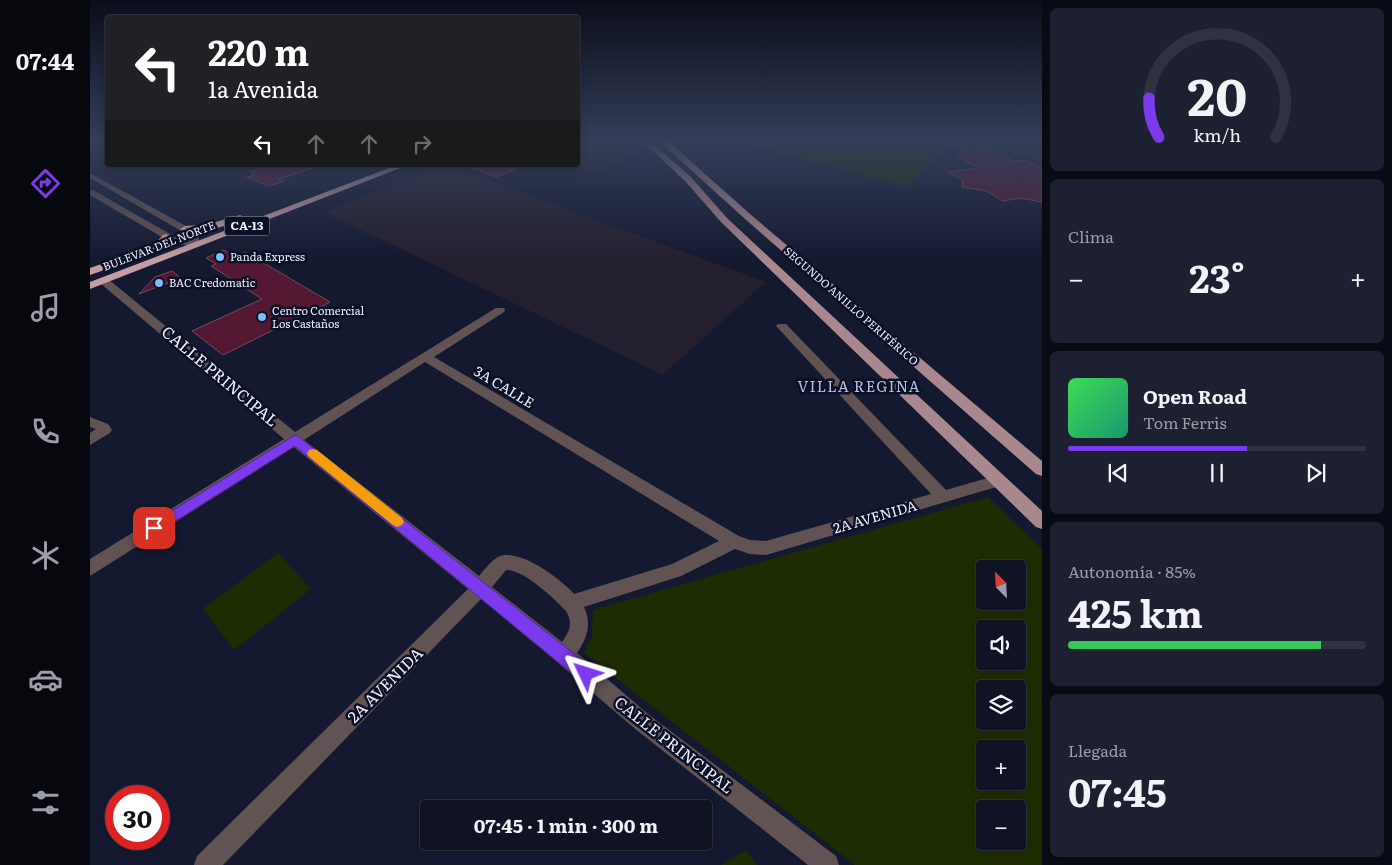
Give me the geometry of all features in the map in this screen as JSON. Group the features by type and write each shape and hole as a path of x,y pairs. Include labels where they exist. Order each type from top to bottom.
{"highway":[{"name":"BULEVAR DEL NORTE","path":"93,282 351,180"},
{"name":"BULEVAR DEL NORTE","path":"93,282 365,180"},
{"path":"93,282 194,243 213,231 323,188 336,186"},
{"path":"185,230 213,231 325,196"},
{"path":"157,248 166,237"},
{"path":"90,272 157,248 172,245 176,247 174,251"}],"main road":[{"name":"SEGUNDO ANILLO PERIFÉRICO","path":"689,180 724,220 1042,522"},
{"name":"SEGUNDO ANILLO PERIFÉRICO","path":"709,180 747,216 1042,470"},
{"path":"724,220 724,216 730,213 747,216"}],"street":[{"path":"90,192 166,237 175,241 194,243 194,235 101,180"},
{"name":"CALLE PRINCIPAL","path":"93,282 342,476 479,589 564,655 641,721 828,865"},
{"path":"90,568 500,310"},
{"path":"782,326 944,498"},
{"name":"3A CALLE","path":"425,357 742,544"},
{"path":"90,422 106,430 90,440"},
{"name":"2A AVENIDA","path":"206,865 479,589 502,563 515,562 573,603 602,591 676,571 742,544 766,548 998,481"},
{"path":"564,655 574,641 580,625 573,603"}],"shaded area":[{"path":"406,180 488,180 766,282 663,375 324,212"}],"green space":[{"path":"883,180 914,180 908,187"},
{"path":"988,497 1042,549 1042,865 855,865 584,653 592,637 593,610"},
{"path":"278,553 311,589 234,650 203,609"},
{"path":"746,850 757,865 721,865"}],"building":[{"path":"255,180 284,181 269,186"},
{"path":"963,180 1042,180 1042,202 1020,198 1003,201 986,191 962,187"},
{"name":"Centro Comercial Los Castaños","path":"224,250 235,256 245,252 330,302 223,355 192,331 262,299 211,266 216,264 206,258"},
{"name":"BAC Credomatic","path":"172,271 181,278 139,294 155,277"}],"slow traffic":[{"path":"313,454 397,522"}],"place":[{"name":"Panda Express","path":"220,257"},
{"name":"BAC Credomatic","path":"159,283"},
{"name":"Centro Comercial Los Castaños","path":"262,317"}],"district":[{"name":"VILLA REGINA","path":"859,387"}],"route":[{"path":"154,528 295,440 586,674"}]}
